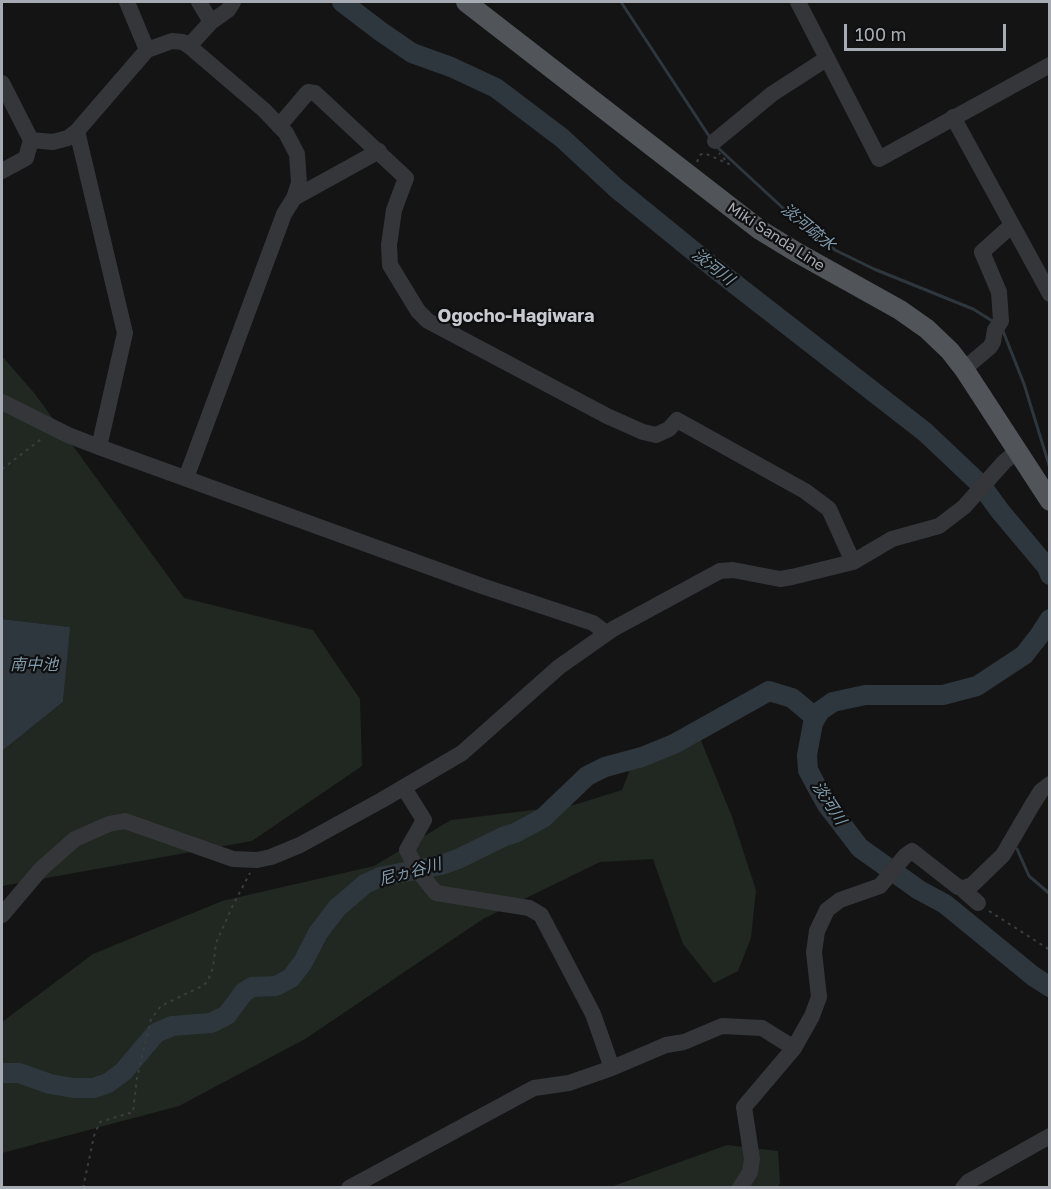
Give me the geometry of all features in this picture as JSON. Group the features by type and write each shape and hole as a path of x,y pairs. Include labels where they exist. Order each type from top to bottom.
{"main road":[{"name":"Miki Sanda Line","path":"466,2 767,235 913,319 941,342 964,369 1011,457 1050,501"}],"street":[{"path":"127,2 147,51"},
{"path":"199,2 211,22"},
{"path":"189,46 211,22 228,10 233,2"},
{"path":"798,2 821,63 879,159 1050,65"},
{"path":"31,140 53,142 68,138 147,51 171,41 183,42 189,46 264,110 286,133 297,154 299,183 294,198 284,214 186,478"},
{"path":"717,147 772,93 821,63"},
{"path":"2,83 31,140 26,158 2,171"},
{"path":"279,126 308,92 315,93 406,178 392,222 388,244 390,265 418,311 428,321 607,416 643,432 656,435 669,429 677,420 805,491 829,509 853,562"},
{"path":"952,117 1050,294"},
{"path":"77,130 125,333 99,447"},
{"path":"294,198 379,151"},
{"path":"964,369 990,348 998,325 999,292 982,252 1012,225"},
{"path":"2,402 99,447 497,591 593,623 606,633"},
{"path":"2,915 41,869 75,839 109,824 125,821 233,859 257,860 300,845 462,753 559,667 606,633 720,572 733,570 786,579 853,562 892,539 942,525 969,501 1011,457"},
{"path":"740,1188 750,1172 752,1159 744,1107 794,1048 812,1016 819,997 814,952 817,931 826,910 840,900 880,886 912,851 969,895 972,885 1004,855 1034,801 1050,784"},
{"path":"404,788 424,820 407,850 418,871 436,893 530,908 541,915 593,1014 612,1068"},
{"path":"349,1188 534,1088 569,1083 722,1026 762,1028 794,1048"},
{"path":"963,1188 968,1182 1050,1136"}],"path":[{"path":"689,176 703,153 729,164 717,147"},
{"path":"2,469 56,429"},
{"path":"83,1188 94,1136 100,1122 133,1112 137,1078 151,1019 161,1006 204,985 208,980 213,968 216,943 257,860"},
{"path":"969,895 1050,950"}],"shaded area":[{"path":"2,356 35,394 184,598 313,630 360,699 362,766 252,841 2,886 2,751 63,702 69,627 2,619"},
{"path":"700,738 732,817 756,890 751,938 738,971 714,983 683,944 653,859 600,862 483,919 305,1039 179,1106 2,1153 2,1022 93,954 222,901 374,866 451,820 574,805 622,790 637,752"},
{"path":"727,1145 778,1151 780,1183 778,1187 608,1188"}],"water":[{"name":"南中池","path":"2,619 70,627 63,702 2,751"}],"waterway":[{"name":"淡河川","path":"342,2 412,53 451,67 496,88 562,138 616,188 713,267 925,432 981,485 1047,567 1050,575"},
{"name":"淡河疏水","path":"621,2 711,139"},
{"name":"淡河疏水","path":"717,147 784,209 835,250 874,269 973,309 994,322"},
{"name":"淡河疏水","path":"1003,331 1024,384 1050,468"},
{"name":"淡河川","path":"1050,619 1024,655 977,686 943,695 865,695 833,702 820,711 813,723 807,755 808,770 827,805 860,848 919,890 945,904 1033,976 1050,987"},
{"name":"尼ヵ谷川","path":"2,1073 19,1073 50,1084 73,1088 94,1088 108,1083 123,1072 156,1033 172,1026 211,1023 227,1015 244,992 252,987 276,986 291,978 303,962 318,933 337,908 365,884 380,877 441,865 515,833 543,818 587,776 605,767 642,757 674,744 769,691 792,698 816,718"},
{"name":"淡河疏水","path":"1017,849 1029,876 1050,894"}],"district":[{"name":"Ogocho-Hagiwara","path":"516,316"}]}
